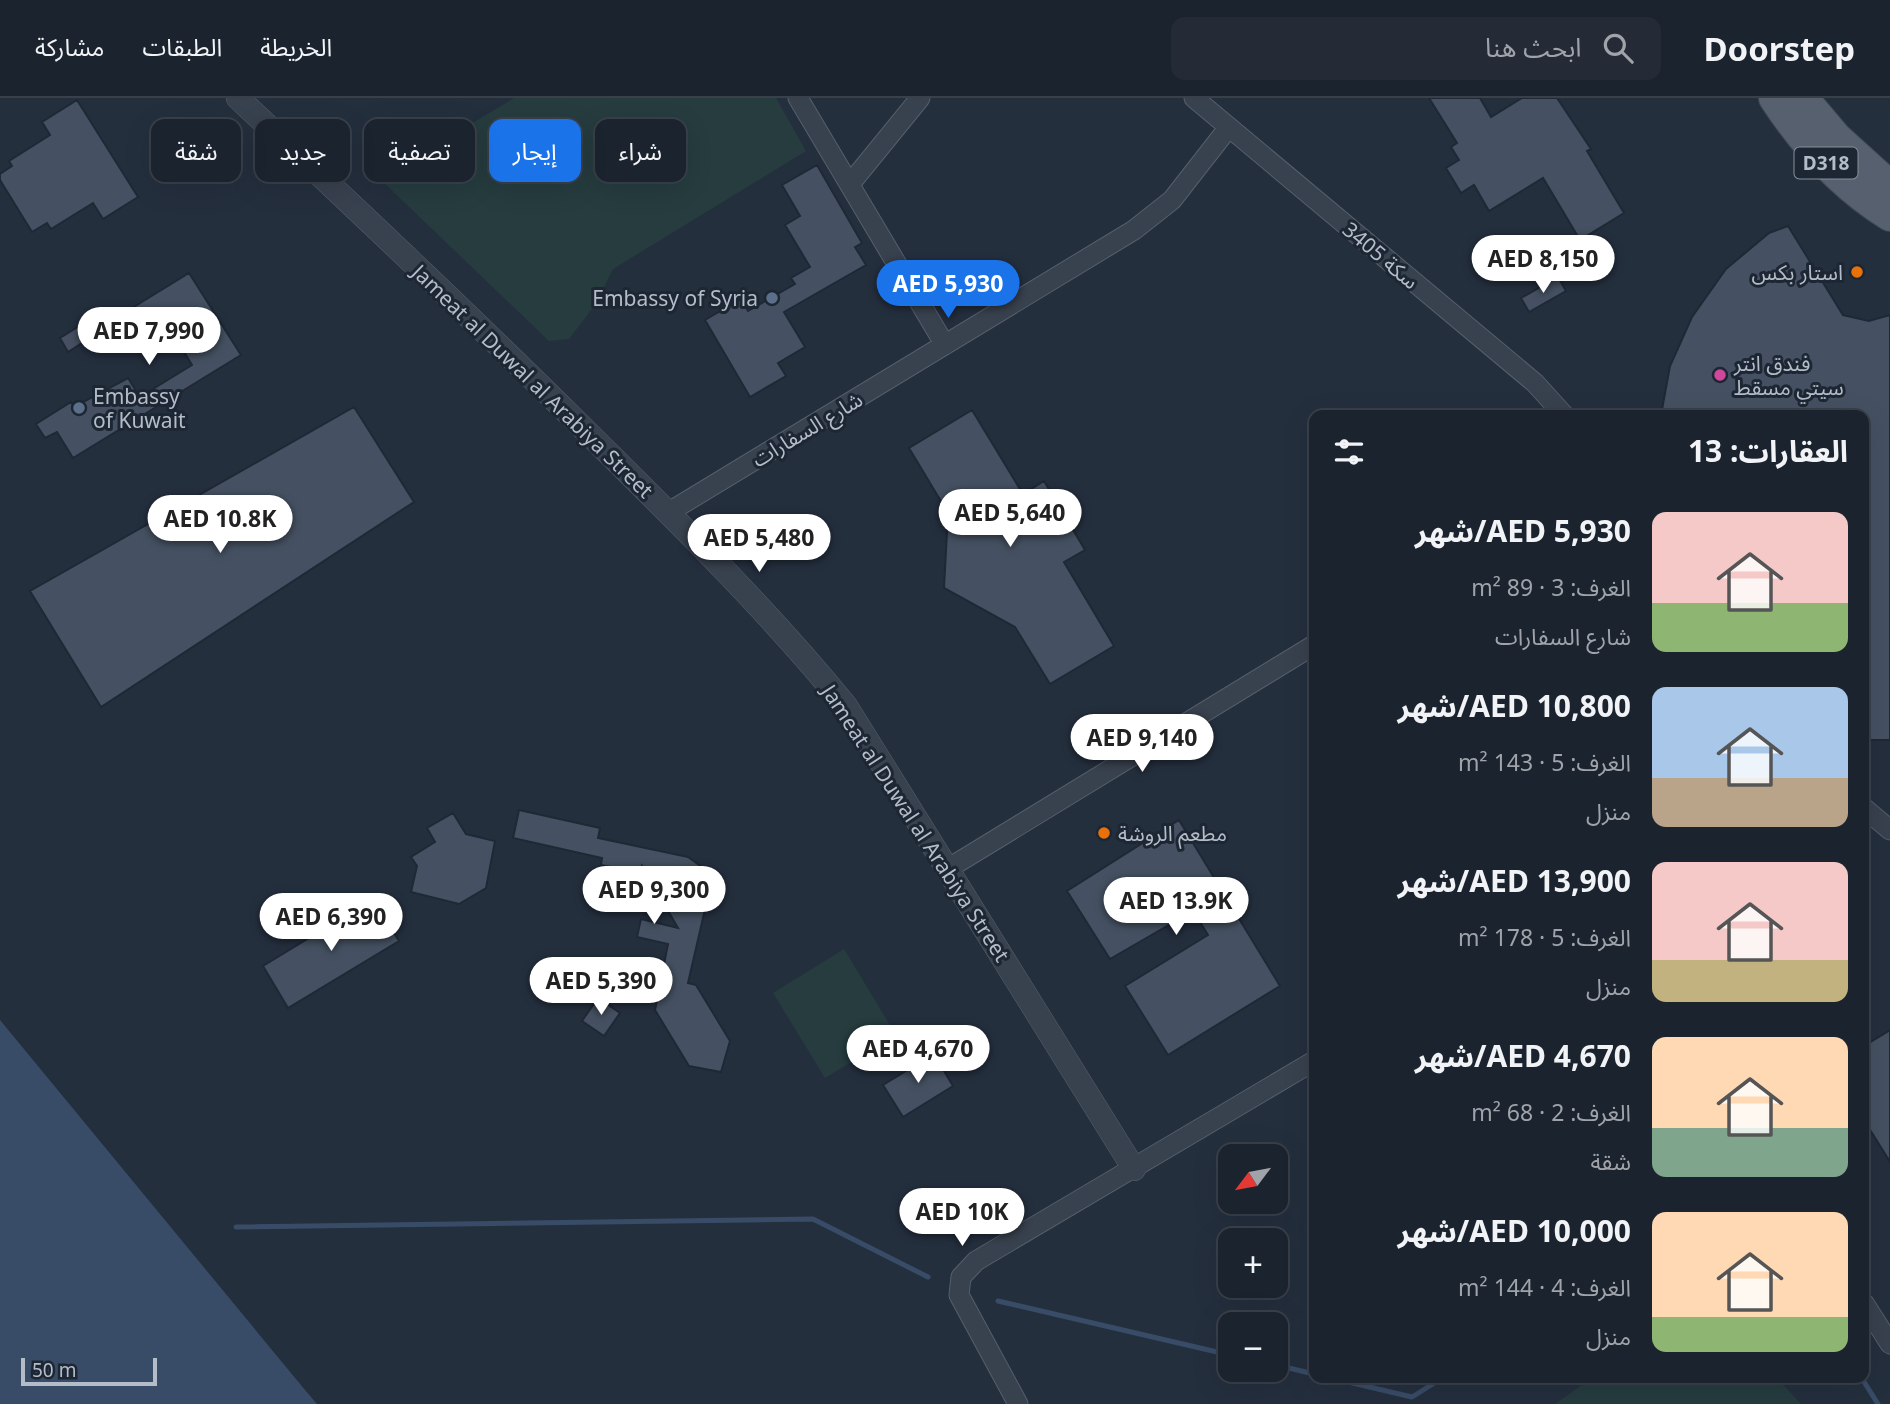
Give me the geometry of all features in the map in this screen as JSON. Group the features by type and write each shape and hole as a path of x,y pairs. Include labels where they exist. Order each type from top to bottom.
{"main road":[{"name":"D318","path":"1774,98 1816,153 1847,184 1890,216"},
{"name":"D318","path":"1803,98 1836,137 1890,186"}],"street":[{"name":"Jameat al Duwal al Arabiya Street","path":"238,98 493,340 669,512 752,598 845,706 1134,1169"},
{"path":"798,98 945,345"},
{"path":"850,184 920,98"},
{"name":"سكة 3405","path":"1195,98 1535,383 1559,410"},
{"name":"شارع السفارات","path":"669,512 1143,222 1172,200 1229,127"},
{"path":"949,869 1309,648"},
{"path":"1869,812 1890,830"},
{"path":"1018,1404 959,1295 961,1277 976,1261 1309,1064"},
{"path":"1869,1311 1890,1344"}],"green space":[{"path":"514,98 776,98 806,151 613,269 595,305 569,339 549,341 383,182 475,182 475,121"},
{"path":"844,949 896,1035 825,1078 773,993"},
{"path":"1585,1383 1782,1383 1801,1404 1555,1404"}],"water":[{"path":"0,1020 305,1390 317,1404 0,1404"}],"building":[{"path":"1429,98 1480,98 1491,117 1522,98 1557,98 1591,149 1587,151 1624,213 1580,240 1543,178 1489,211 1474,185 1461,193 1446,168 1459,160 1451,147 1457,143"},
{"path":"77,100 138,197 103,219 93,203 51,229 47,223 32,232 0,180 0,174 12,166 9,161 50,135 42,122"},
{"path":"817,165 862,243 855,247 866,265 784,312 805,347 778,363 786,376 750,397 705,320 741,299 748,311 795,284 791,278 810,267 785,225 800,216 782,185"},
{"path":"1788,226 1843,315 1869,321 1890,315 1890,740 1869,740 1869,410 1662,410 1670,366 1692,317 1726,269 1769,233"},
{"path":"189,273 241,355 73,458 57,432 45,438 36,424 71,402 74,407 128,378 140,397 192,365 162,316 122,340 111,321"},
{"path":"1558,277 1566,291 1529,312 1521,298"},
{"path":"97,315 105,328 68,352 60,338"},
{"path":"354,407 414,502 101,707 30,591"},
{"path":"972,410 1023,494 1044,481 1085,550 1064,562 1114,646 1050,684 1015,627 944,588 948,513 909,448"},
{"path":"519,810 600,828 598,838 688,857 706,870 710,881 709,892 688,983 696,985 730,1041 721,1072 689,1066 655,1010 668,944 637,937 641,919 678,928 642,866 634,901 614,897 620,869 601,865 602,858 513,838"},
{"path":"453,813 466,834 495,841 486,888 459,904 411,892 417,866 411,857 435,842 427,828"},
{"path":"1179,820 1280,986 1168,1055 1125,986 1208,935 1193,911 1110,959 1067,891"},
{"path":"373,899 399,941 288,1008 263,966"},
{"path":"598,998 620,1013 604,1036 582,1021"},
{"path":"1890,1030 1890,1162 1869,1128 1869,1043"},
{"path":"934,1054 953,1086 903,1117 883,1085"}],"waterway":[{"path":"236,1227 813,1219 928,1277"},
{"path":"998,1301 1218,1352"},
{"path":"1288,1368 1309,1373"},
{"path":"1352,1383 1412,1397 1434,1383"},
{"path":"1865,1383 1878,1404"}],"place":[{"name":"استار بكس","path":"1857,272"},
{"name":"Embassy of Syria","path":"772,298"},
{"name":"فندق انتر سيتي مسقط","path":"1720,375"},
{"name":"Embassy of Kuwait","path":"79,408"},
{"name":"مطعم الروشة","path":"1104,833"}]}
